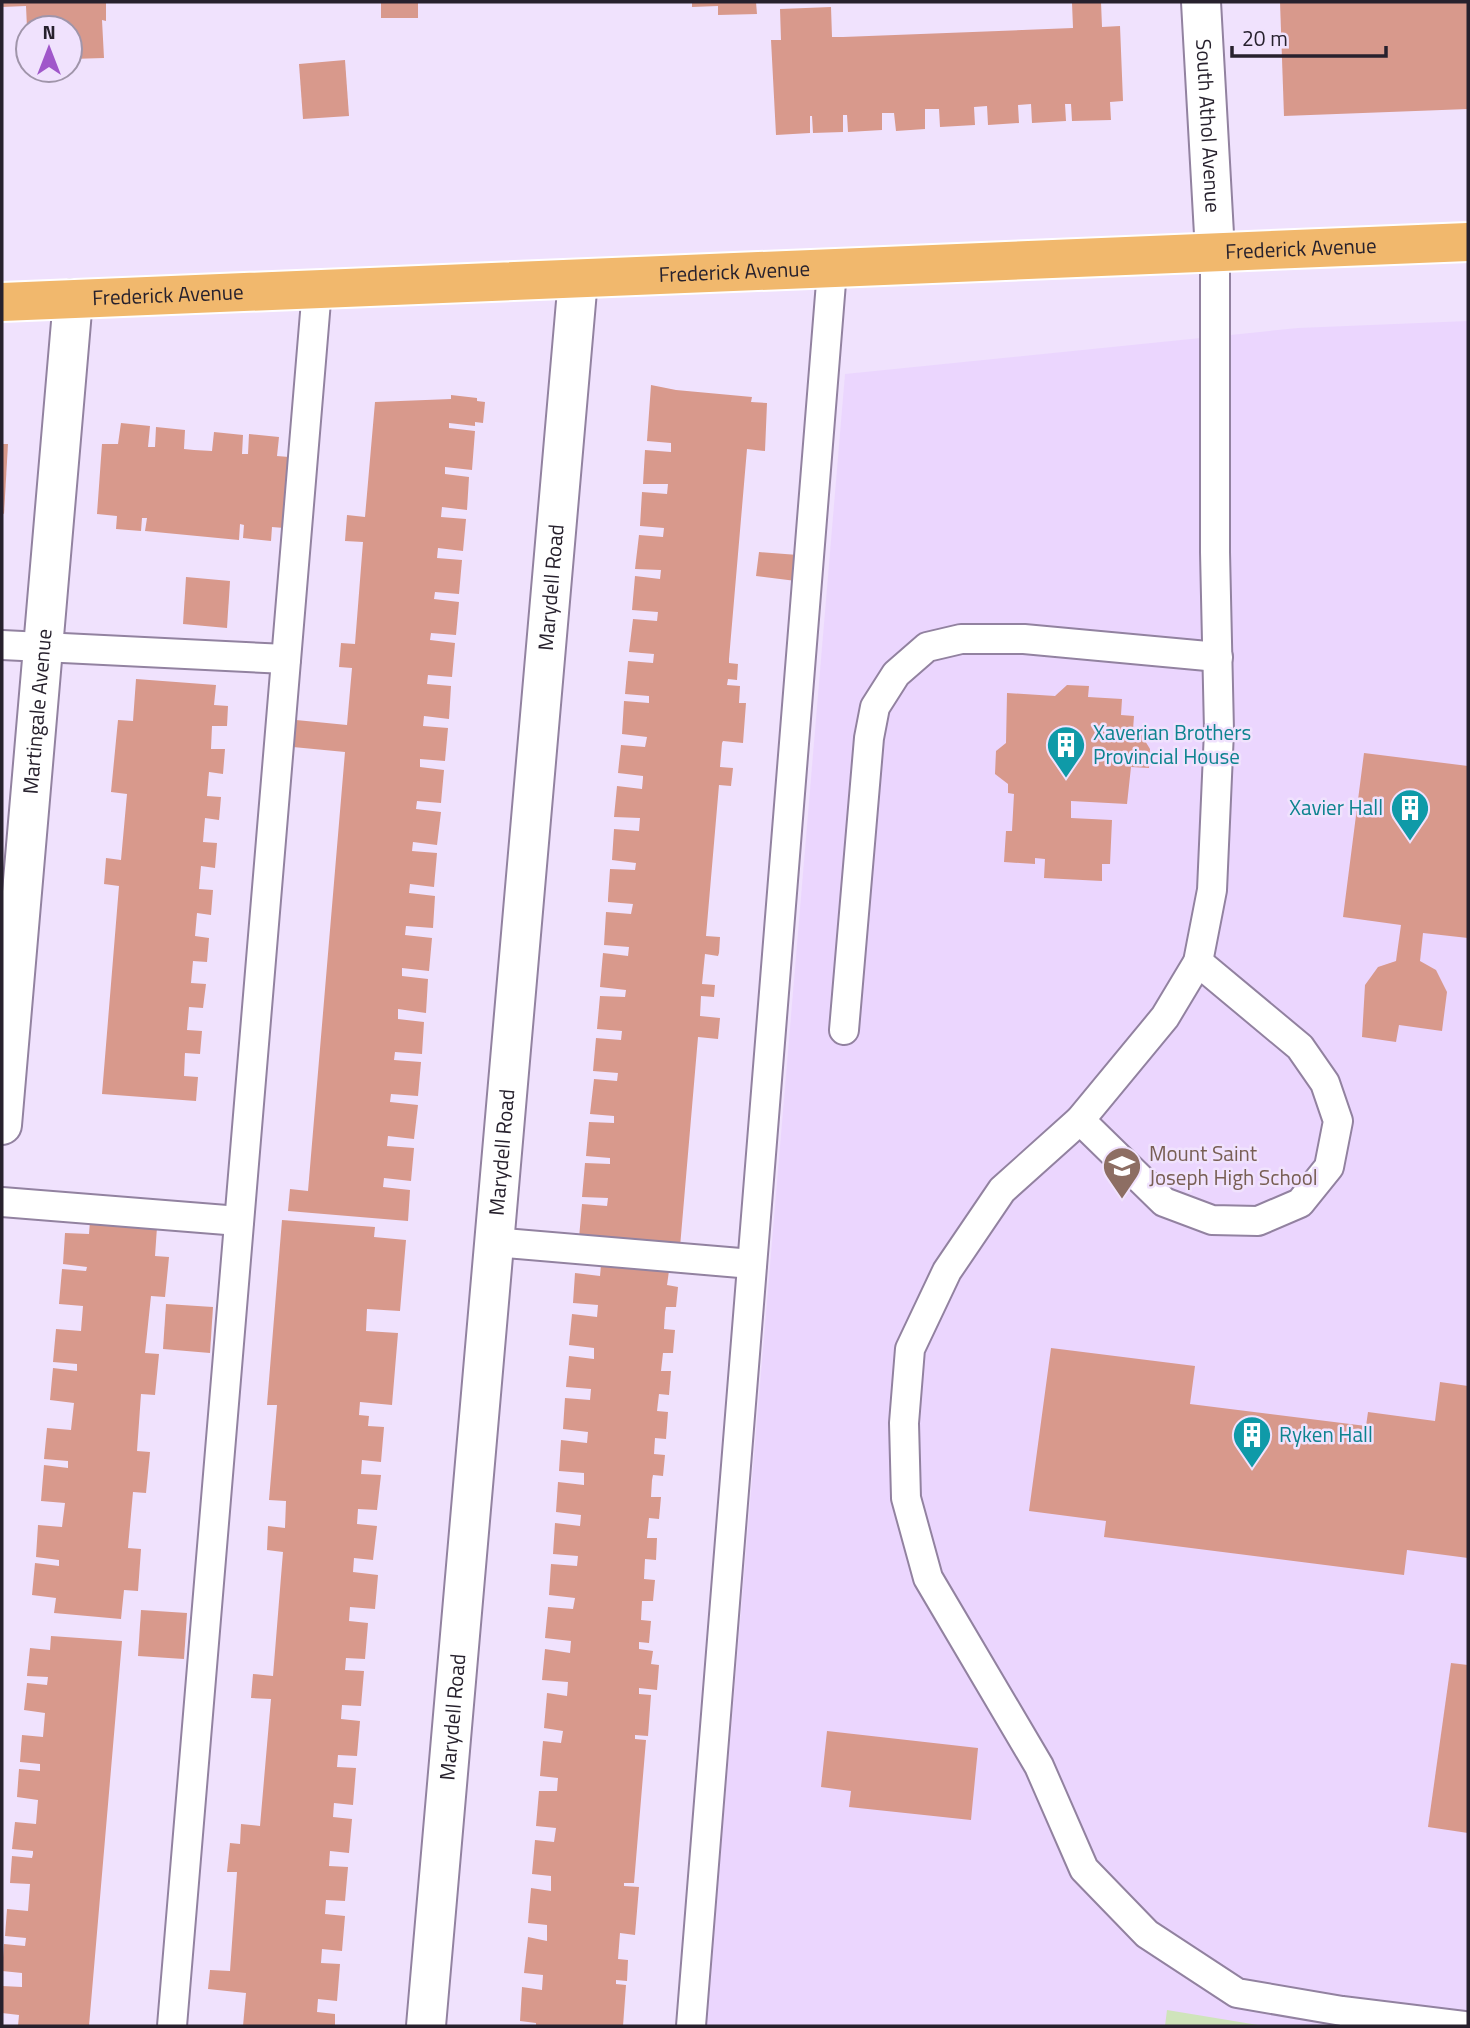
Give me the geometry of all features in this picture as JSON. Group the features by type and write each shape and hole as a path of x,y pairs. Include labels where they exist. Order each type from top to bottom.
{"main road":[{"name":"Frederick Avenue","path":"2,302 1468,242"}],"street":[{"name":"South Athol Avenue","path":"1201,2 1215,252"},
{"name":"Marydell Road","path":"426,2026 578,279"},
{"name":"Martingale Avenue","path":"2,1125 73,299"}],"lane":[{"path":"1215,252 1215,552 1220,731 1212,890 1198,962 1164,1017 1080,1120 1002,1190 947,1271 910,1349 904,1423 906,1498 928,1578 1039,1766 1084,1869 1147,1934 1237,1993 1342,2011 1464,2026"},
{"path":"691,2026 832,270"},
{"path":"172,2026 317,289"},
{"path":"844,1030 869,738 875,707 896,674 928,647 961,639 1024,639 1217,657"},
{"path":"2,645 286,659"},
{"path":"1080,1120 1164,1202 1212,1220 1258,1221 1300,1203 1329,1167 1338,1121 1325,1083 1300,1047 1198,962"},
{"path":"2,1202 239,1221"},
{"path":"494,1242 752,1264"}],"shaded area":[{"name":"Mount Saint Joseph High School","path":"1468,321 1468,2026 706,2026 845,374 1298,328"}],"green space":[{"path":"1167,2010 1264,2026 1165,2026"}],"building":[{"path":"2,2 106,2 106,21 102,20 104,58 84,59 84,14 26,14 26,6 2,7"},
{"path":"381,2 418,2 418,18 381,18"},
{"path":"692,2 756,2 757,14 718,15 718,6 692,7"},
{"path":"1101,2 1102,27 1120,26 1123,101 1110,102 1111,120 1072,121 1071,104 1065,104 1066,121 1032,123 1031,104 1018,105 1019,123 988,125 987,106 974,107 975,125 940,127 939,109 925,109 925,129 896,131 894,113 882,113 882,130 848,132 847,115 843,115 843,132 813,133 810,116 810,133 776,135 771,40 781,40 780,9 831,7 832,37 843,37 1073,28 1072,3"},
{"path":"1280,2 1468,2 1468,109 1284,116"},
{"path":"345,60 349,116 303,119 299,64"},
{"path":"651,385 752,397 751,402 767,403 765,451 747,449 729,659 729,663 738,664 737,680 728,679 727,685 740,686 739,703 746,703 743,743 722,743 720,767 733,768 731,786 719,785 706,936 720,937 719,953 718,956 705,954 702,984 715,985 714,997 701,996 700,1016 720,1018 718,1039 698,1037 680,1247 579,1238 582,1204 607,1206 608,1198 582,1197 585,1163 610,1164 610,1158 586,1156 589,1122 614,1123 614,1116 590,1114 594,1079 617,1081 618,1073 593,1071 596,1038 621,1040 622,1031 597,1029 600,996 625,997 626,990 600,987 603,953 628,956 629,947 604,945 606,912 631,914 633,904 608,902 608,899 610,869 635,870 636,863 612,860 614,829 639,831 640,818 614,817 617,786 642,789 643,776 618,773 621,745 645,747 647,737 622,734 624,701 649,703 649,696 625,694 628,661 653,663 654,654 629,652 633,619 657,621 658,612 632,610 635,576 660,579 661,570 635,569 639,535 663,537 664,528 640,526 642,492 667,494 668,484 643,484 645,450 671,452 671,443 647,441"},
{"path":"451,395 477,398 477,401 485,402 483,423 475,422 475,426 449,423 449,428 475,431 472,470 445,467 445,474 469,477 467,510 442,507 441,517 466,519 463,551 438,548 437,558 462,560 459,594 435,592 434,599 459,602 456,635 431,633 430,640 455,643 452,677 428,675 427,684 451,686 449,719 424,716 423,726 448,728 445,761 420,759 420,767 444,770 441,803 417,801 416,809 441,812 437,845 413,842 412,851 437,853 434,887 410,884 409,893 435,896 433,928 406,926 405,935 432,938 429,971 402,968 402,976 428,979 426,1013 398,1009 398,1019 424,1022 422,1054 395,1052 394,1060 421,1062 418,1096 391,1094 390,1102 418,1105 414,1139 388,1136 387,1146 414,1148 411,1181 384,1178 383,1187 410,1190 408,1221 288,1211 290,1189 308,1191 345,752 293,747 296,720 347,725 352,668 339,667 341,643 355,644 363,542 345,541 347,515 365,517 375,402 451,399"},
{"path":"121,423 150,426 148,447 155,447 156,427 185,430 184,449 194,450 212,451 214,432 243,435 242,454 248,454 249,434 279,437 277,456 289,457 284,528 272,527 271,541 243,538 244,525 240,524 239,540 145,531 147,518 142,518 141,531 116,529 117,516 97,514 102,444 118,444"},
{"path":"2,444 8,444 4,514 2,513"},
{"path":"759,552 798,555 796,581 756,576"},
{"path":"186,577 230,581 227,628 183,624"},
{"path":"136,679 216,685 214,705 228,706 227,726 212,726 211,749 225,749 223,774 209,772 207,796 221,797 219,820 205,818 203,842 217,843 215,868 201,866 199,889 213,890 211,915 197,913 195,936 209,938 207,962 193,961 191,983 206,984 203,1008 189,1007 187,1030 202,1031 200,1054 185,1053 184,1076 198,1077 196,1101 102,1094 119,886 104,884 106,858 121,860 127,794 111,792 118,720 133,721"},
{"name":"Xaverian Brothers Provincial House","path":"1067,685 1089,686 1088,697 1122,699 1121,715 1134,716 1133,730 1139,731 1150,749 1149,768 1131,767 1127,804 1071,801 1071,818 1112,820 1110,864 1102,864 1102,881 1044,878 1045,859 1035,858 1035,864 1004,862 1006,831 1012,831 1014,794 1008,793 1008,784 995,774 996,751 1006,743 1007,693 1055,696"},
{"name":"Xavier Hall","path":"1364,753 1468,766 1468,938 1423,933 1420,961 1436,970 1447,992 1442,1031 1399,1025 1396,1042 1362,1037 1365,985 1378,967 1396,961 1401,925 1343,917"},
{"path":"282,1220 375,1227 374,1237 406,1240 400,1311 367,1309 366,1331 398,1333 392,1405 360,1402 359,1415 369,1416 368,1426 384,1427 381,1462 362,1460 361,1474 381,1475 377,1510 358,1509 357,1524 377,1526 373,1560 354,1558 353,1572 378,1575 375,1609 350,1607 349,1621 368,1623 365,1659 346,1658 345,1670 364,1671 361,1706 342,1705 341,1719 360,1721 357,1756 338,1755 337,1767 356,1768 353,1805 334,1803 333,1817 352,1819 349,1853 330,1851 329,1866 348,1867 345,1901 326,1900 325,1914 345,1916 342,1951 322,1949 321,1963 340,1964 337,2001 318,1999 317,2012 335,2014 335,2026 243,2026 246,1993 208,1989 210,1970 230,1971 237,1872 227,1872 230,1843 240,1844 241,1824 260,1826 271,1699 251,1698 253,1674 273,1676 283,1552 267,1550 268,1526 285,1528 286,1501 269,1500 277,1405 267,1405"},
{"path":"90,1221 157,1227 155,1256 169,1257 165,1297 151,1296 145,1353 159,1354 155,1395 141,1394 137,1451 150,1452 146,1493 133,1492 128,1548 141,1549 138,1591 124,1590 121,1619 54,1613 56,1598 32,1595 35,1563 59,1566 59,1560 36,1557 38,1525 62,1527 65,1503 41,1501 44,1465 68,1468 68,1461 44,1459 47,1428 71,1430 74,1403 50,1400 53,1368 77,1371 77,1364 53,1362 56,1329 81,1331 83,1306 59,1304 62,1269 86,1271 87,1267 63,1264 65,1233 89,1234"},
{"path":"601,1265 669,1271 667,1285 678,1287 676,1307 666,1307 665,1312 664,1329 675,1330 673,1353 663,1353 661,1371 671,1371 669,1395 659,1394 657,1411 668,1412 666,1439 655,1438 654,1454 665,1455 663,1476 653,1475 652,1480 651,1497 661,1497 659,1519 649,1518 647,1538 657,1538 656,1560 645,1559 644,1579 655,1580 653,1601 642,1601 641,1620 651,1621 649,1643 639,1642 639,1649 653,1651 651,1664 659,1665 657,1690 639,1688 639,1694 651,1695 648,1736 635,1735 635,1739 646,1740 634,1883 624,1883 624,1886 639,1887 635,1935 620,1933 618,1959 628,1960 627,1981 616,1980 616,1984 626,1985 623,2026 536,2026 536,2023 520,2021 522,1987 542,1990 543,1975 524,1973 528,1937 547,1941 547,1925 528,1923 531,1888 551,1891 551,1876 532,1874 535,1840 554,1842 556,1828 536,1826 539,1791 557,1791 558,1778 540,1776 543,1741 561,1743 563,1731 544,1728 547,1693 567,1696 568,1682 542,1680 545,1649 570,1653 571,1641 545,1638 548,1607 573,1609 575,1598 549,1595 551,1564 577,1566 578,1556 553,1554 555,1523 580,1526 581,1515 556,1512 558,1482 584,1485 584,1473 559,1471 561,1440 587,1443 588,1432 563,1429 565,1398 590,1400 591,1389 566,1387 569,1356 594,1359 594,1348 569,1345 572,1314 597,1317 598,1305 573,1303 575,1273 600,1276"},
{"path":"166,1304 213,1307 210,1353 163,1349"},
{"name":"Ryken Hall","path":"1051,1348 1195,1366 1190,1404 1366,1426 1368,1412 1435,1421 1440,1382 1468,1386 1468,1558 1407,1550 1404,1575 1104,1537 1106,1521 1029,1511"},
{"path":"141,1610 187,1613 184,1659 138,1656"},
{"path":"51,1636 122,1641 89,2026 18,2026 19,2015 2,2013 2,1986 22,1987 22,1973 2,1971 4,1944 25,1946 26,1938 5,1936 7,1909 28,1911 30,1884 10,1883 12,1856 32,1858 33,1854 33,1851 12,1849 15,1822 36,1824 38,1800 17,1797 19,1769 40,1771 40,1764 20,1762 22,1735 43,1737 45,1713 24,1710 27,1683 47,1685 48,1677 27,1676 30,1648 50,1650"},
{"path":"1451,1663 1468,1665 1468,1833 1428,1827"},
{"path":"827,1731 978,1748 971,1820 849,1807 851,1791 821,1787"}],"place":[{"name":"Xaverian Brothers Provincial House","path":"1066,779"},
{"name":"Xavier Hall","path":"1410,842"},
{"name":"Mount Saint Joseph High School","path":"1122,1200"},
{"name":"Ryken Hall","path":"1252,1469"}]}
